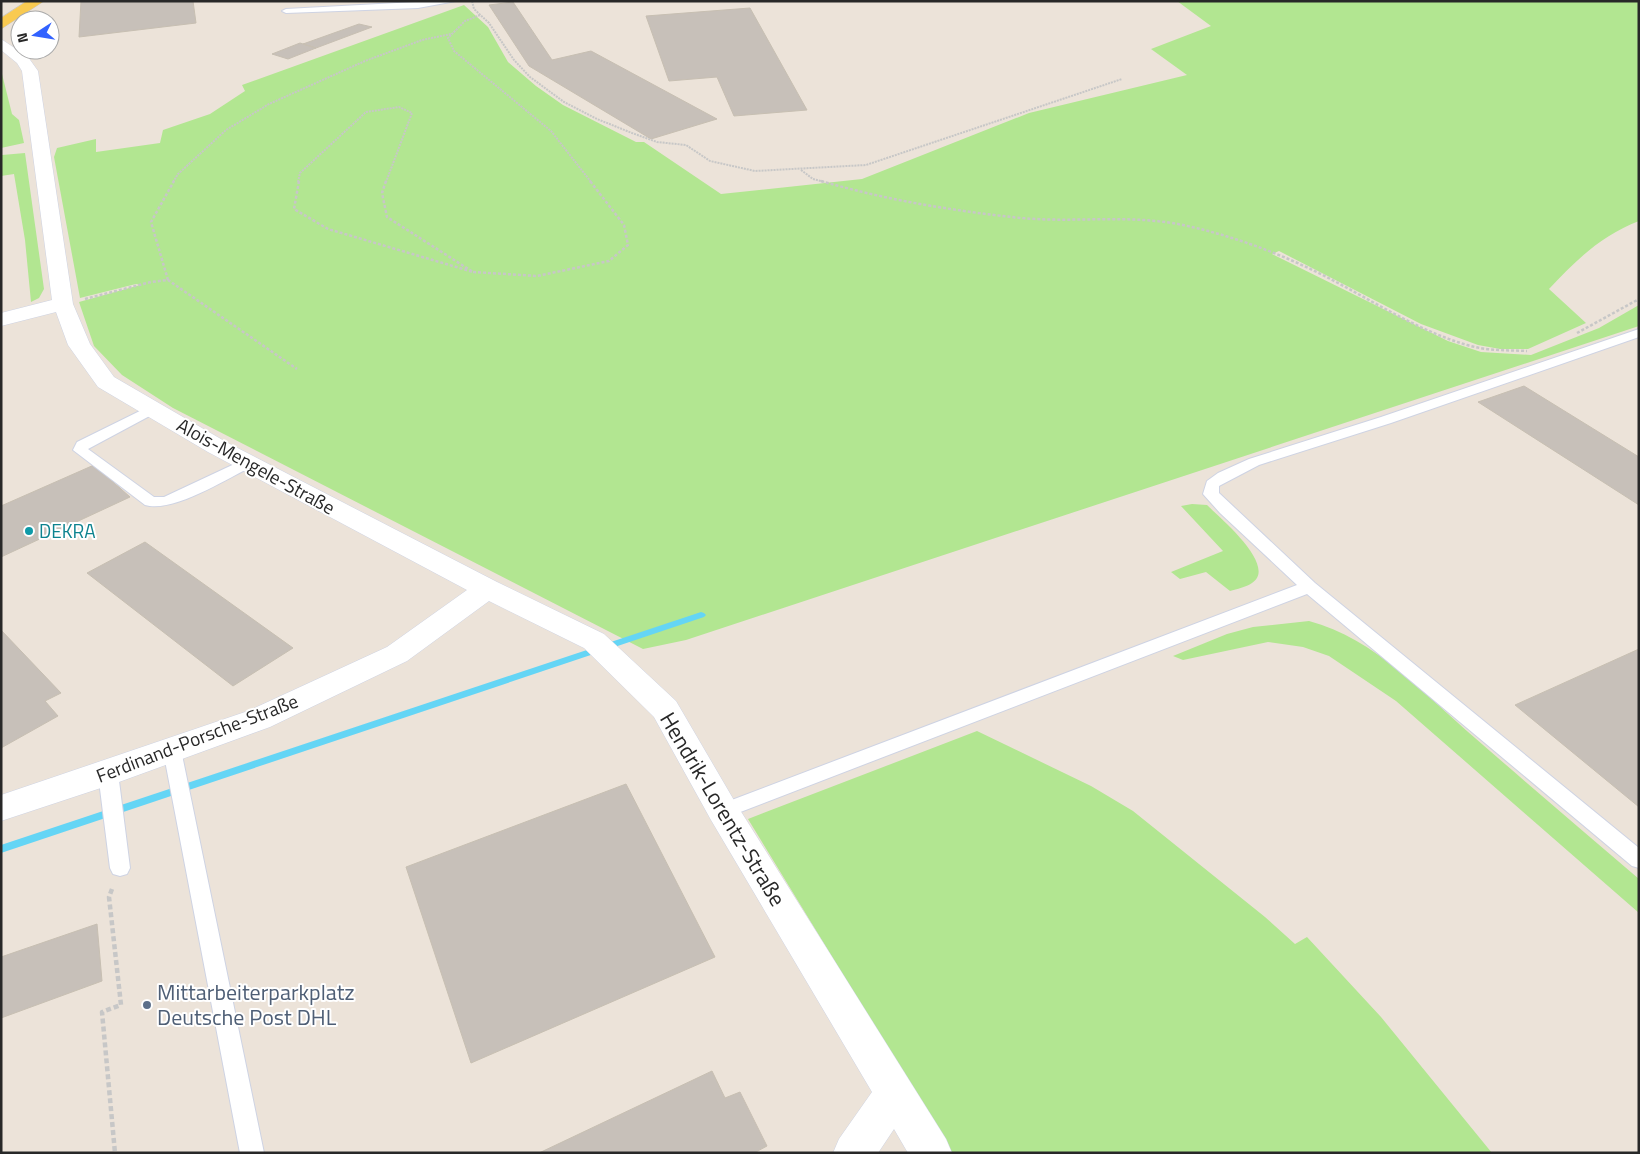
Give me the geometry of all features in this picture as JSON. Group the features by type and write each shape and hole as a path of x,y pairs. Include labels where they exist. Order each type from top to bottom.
{"main road":[{"path":"1,25 24,7 37,1"}],"street":[{"name":"Alois-Mengele-Straße","path":"1,43 24,60 30,72 63,304 79,345 106,382 248,463 488,589"},
{"path":"1,320 63,304"},
{"name":"Ferdinand-Porsche-Straße","path":"1,808 108,773 259,719 397,654 488,589"},
{"name":"Hendrik-Lorentz-Straße","path":"488,589 594,641 665,709 723,811 931,1153"},
{"path":"854,1153 894,1094"}],"lane":[{"path":"286,11 418,6 452,1"},
{"path":"1639,333 1386,420 1254,462 1223,476 1212,484 1211,494 1225,510 1309,586 1639,860"},
{"path":"152,409 82,445 80,450 150,502 166,502 248,463"},
{"path":"723,811 1309,586"},
{"path":"172,750 252,1153"},
{"path":"108,773 120,868"}],"path":[{"path":"472,1 474,9 480,14 514,60 530,77 564,102 597,119 657,142 686,145 710,161 732,168 755,171 866,165 1122,79"},
{"path":"473,272 387,217 382,193 412,114 399,107 366,112 300,173 294,209 328,229 473,272 537,276 609,261 628,245 624,226 551,131 454,51 448,38 465,20 480,14"},
{"path":"298,370 168,280 151,222 178,174 226,130 270,104 365,60 422,40 452,34"},
{"path":"801,170 813,179 873,196 1022,218 1144,220 1245,241 1305,266 1412,323 1466,345 1492,350 1529,351"},
{"path":"63,304 131,286 168,280"},
{"path":"1574,334 1639,299"},
{"path":"115,1153 102,1012 122,1005 109,897 120,868"}],"green space":[{"path":"1177,1 1639,1 1639,221 1613,233 1590,249 1549,289 1586,323 1528,349 1500,349 1478,345 1421,324 1279,251 1272,254 1448,341 1481,352 1531,355 1599,328 1639,305 1639,326 686,640 643,649 173,408 122,375 94,346 79,302 140,285 136,284 80,298 54,157 57,148 96,139 96,152 160,143 163,130 210,114 245,91 242,85 464,5 488,27 508,62 536,86 563,105 636,142 644,142 721,194 862,179 1029,113 1187,75 1151,49 1211,26"},
{"path":"1,70 12,114 19,120 24,143 1,148"},
{"path":"25,153 44,289 39,298 31,302 25,240 14,174 1,176 2,155"},
{"path":"1192,504 1207,505 1244,542 1258,565 1258,575 1252,583 1230,591 1206,572 1180,579 1171,572 1223,551 1181,506"},
{"path":"1309,621 1333,629 1356,640 1398,670 1639,879 1639,913 1396,701 1329,656 1303,647 1268,642 1183,660 1173,656 1227,634 1253,627"},
{"path":"977,731 1091,786 1133,811 1265,917 1295,944 1307,937 1381,1017 1492,1153 952,1153 748,819"}],"building":[{"path":"81,1 193,1 196,23 79,37"},
{"path":"513,2 552,60 591,51 717,119 651,139 529,66 489,5"},
{"path":"750,8 807,110 734,116 717,77 669,81 646,16"},
{"path":"359,24 372,27 316,48 303,44"},
{"path":"300,43 316,48 288,59 272,54"},
{"path":"1524,386 1639,457 1639,505 1478,402"},
{"name":"DEKRA","path":"94,465 130,497 1,557 1,506"},
{"path":"145,542 293,648 233,686 87,573"},
{"path":"1,630 61,693 45,701 58,716 1,748"},
{"path":"1639,649 1639,807 1515,705"},
{"path":"626,784 715,957 471,1063 406,867"},
{"path":"97,924 102,981 1,1018 1,957"},
{"path":"712,1071 725,1098 740,1092 767,1146 754,1153 539,1153"}],"waterway":[{"path":"1,849 701,615"}],"place":[{"name":"DEKRA","path":"29,531"},
{"name":"Mittarbeiterparkplatz Deutsche Post DHL","path":"147,1005"}]}
